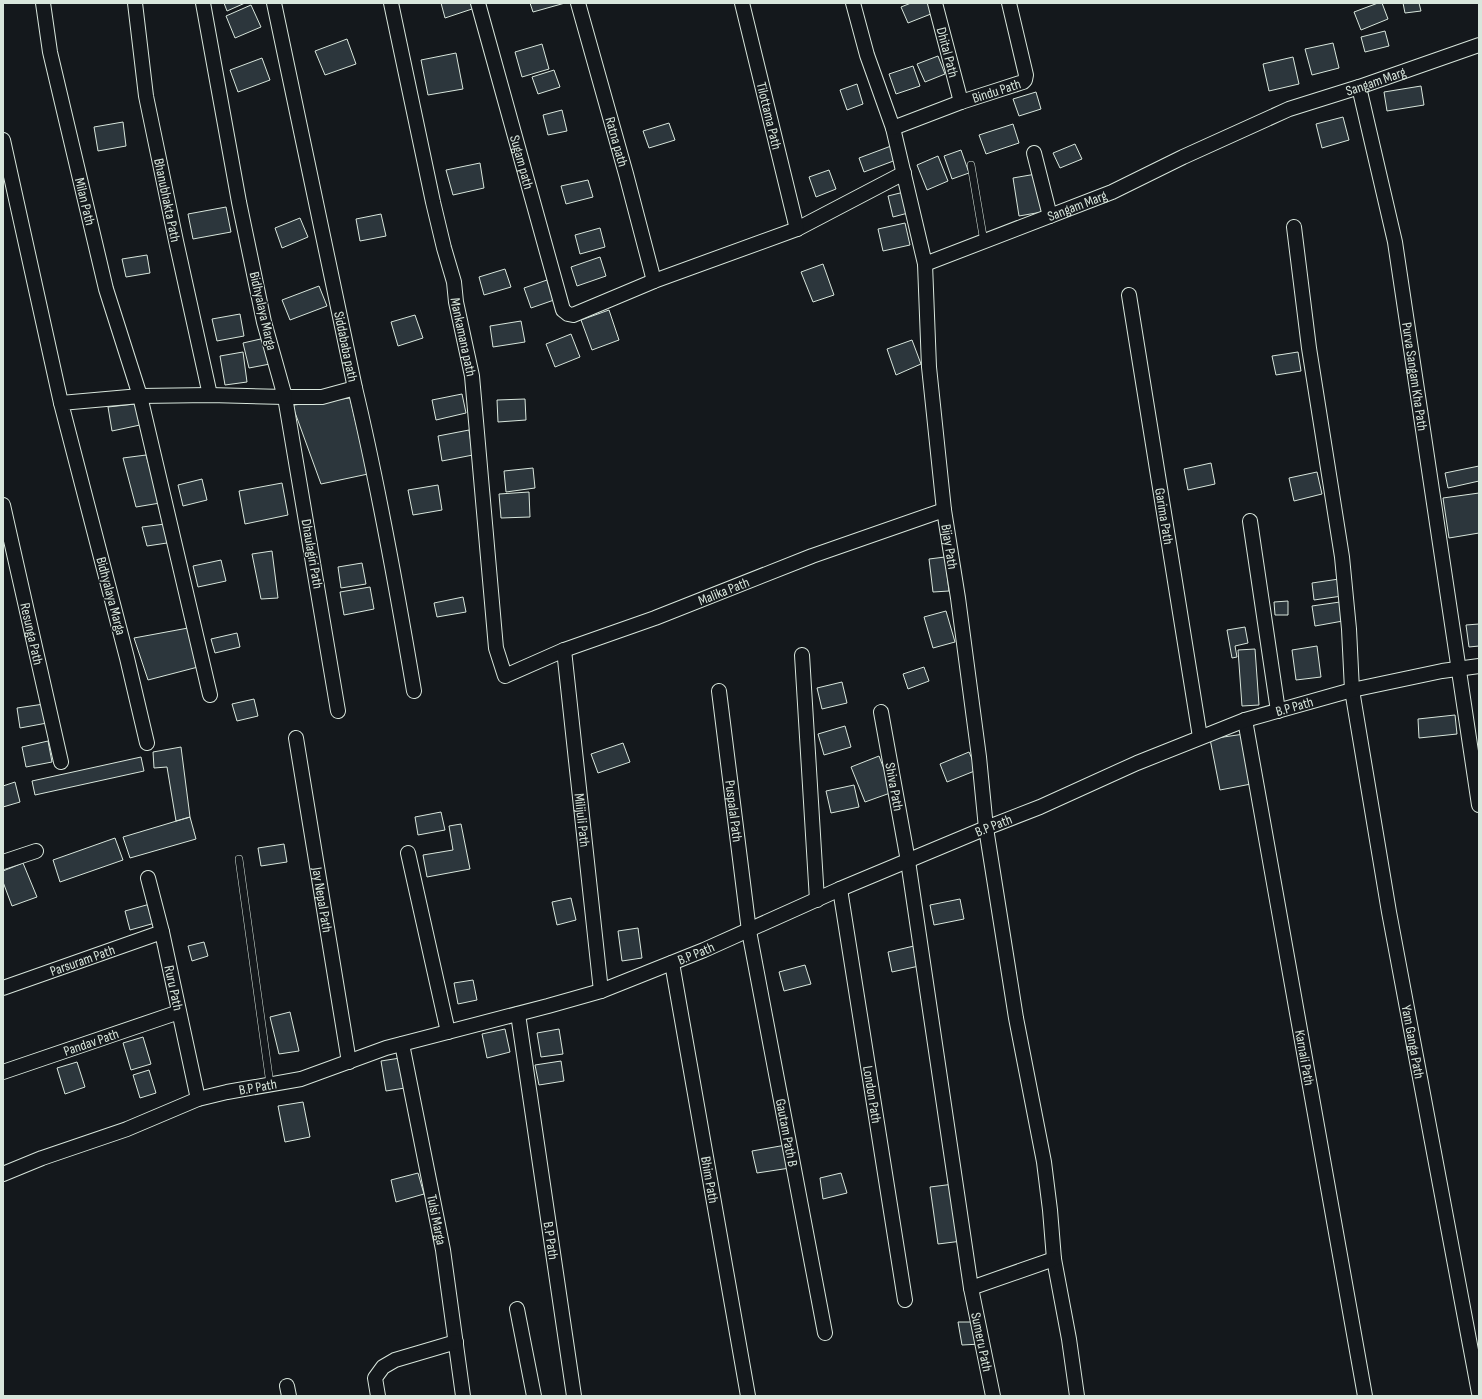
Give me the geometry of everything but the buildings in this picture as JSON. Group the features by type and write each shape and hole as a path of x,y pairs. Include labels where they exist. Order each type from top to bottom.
{"street":[{"name":"Milan Path","path":"43,3 50,52 106,289 140,396 210,695"},
{"name":"Bhanubhakta Path","path":"135,3 146,96 210,395"},
{"name":"Bidhyalaya Marga","path":"202,3 239,202 263,315 285,397"},
{"name":"Siddababa path","path":"274,3 367,439 394,572 414,691"},
{"name":"Mankamana path","path":"391,3 433,202 454,282 456,302 472,376 496,648 505,676"},
{"name":"Sugam path","path":"478,3 562,310 573,315 654,282"},
{"name":"Ratna path","path":"578,3 626,174 654,282"},
{"name":"Tilottama Path","path":"742,3 797,229"},
{"path":"852,3 867,55 893,128 925,264"},
{"name":"Dhital Path","path":"936,3 961,102"},
{"name":"Bindu Path","path":"893,128 1025,80 1026,75 1009,3"},
{"name":"Sangam Marg","path":"925,264 1112,192 1183,157 1289,109 1359,87 1479,45"},
{"name":"Purva Sangam Kha Path","path":"1359,87 1395,242 1479,805"},
{"name":"Bidhyalaya Marga","path":"3,140 61,403 127,658 147,744"},
{"path":"1034,153 1050,216"},
{"path":"654,282 797,229 904,173"},
{"name":"Yam Ganga Path","path":"1294,227 1309,348 1342,556 1349,629 1352,690 1390,920 1479,1393"},
{"name":"Bijay Path","path":"925,264 929,367 944,510 960,613 979,757 986,828 1016,1018 1044,1162 1054,1259 1078,1396"},
{"name":"Garima Path","path":"1129,295 1200,737"},
{"path":"61,403 140,396 322,396 355,388"},
{"name":"Dhaulagiri Path","path":"285,397 338,710"},
{"name":"Resunga Path","path":"3,505 61,762"},
{"name":"Malika Path","path":"505,676 564,650 655,618 812,556 944,510"},
{"path":"1250,521 1278,711"},
{"name":"Milijuli Path","path":"564,650 601,991"},
{"path":"802,655 817,900"},
{"name":"B.P Path","path":"3,1174 42,1158 127,1129 198,1099 301,1079 386,1048 601,991 749,931 840,889 1040,807 1200,737 1245,720 1352,690 1479,666"},
{"name":"Puspalal Path","path":"719,691 749,931"},
{"name":"Shiva Path","path":"881,712 908,861 972,1288"},
{"name":"Karnali Path","path":"1245,720 1366,1396"},
{"name":"Jay Nepal Path","path":"296,738 349,1062"},
{"path":"3,862 36,851"},
{"path":"408,853 448,1032"},
{"name":"Ruru Path","path":"148,878 162,932 198,1099"},
{"name":"London Path","path":"840,889 905,1300"},
{"name":"Gautam Path B","path":"749,931 825,1334"},
{"name":"Parsuram Path","path":"3,988 162,932"},
{"name":"Bhim Path","path":"672,963 748,1396"},
{"name":"Pandav Path","path":"3,1072 179,1012"},
{"name":"B.P Path","path":"518,1014 574,1396"},
{"name":"Tulsi Marga","path":"402,1044 443,1250 464,1396"},
{"path":"972,1288 1054,1259"},
{"name":"Sumeru Path","path":"972,1288 993,1396"},
{"path":"517,1309 534,1396"},
{"path":"378,1396 375,1378 383,1366 395,1360 456,1342"}],"lane":[{"path":"971,165 984,242"},
{"path":"239,859 270,1084"}]}
